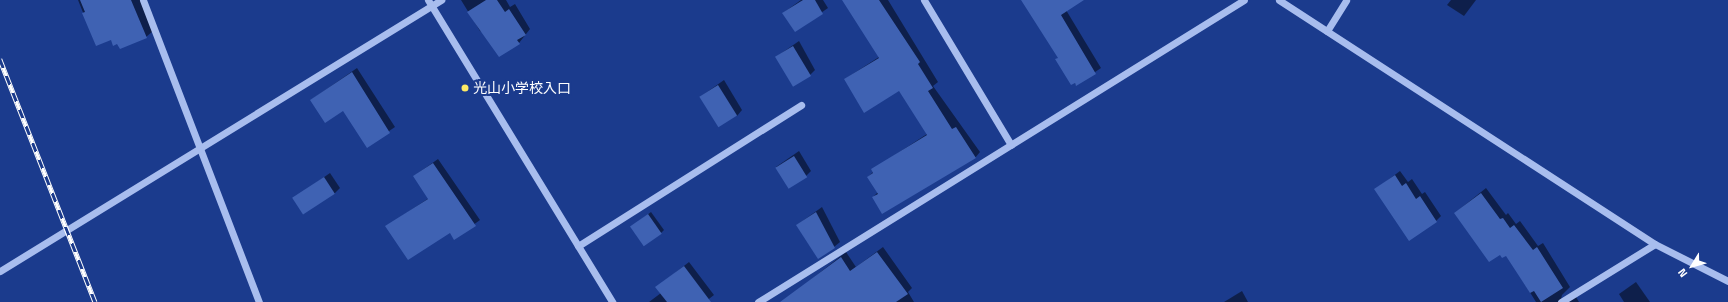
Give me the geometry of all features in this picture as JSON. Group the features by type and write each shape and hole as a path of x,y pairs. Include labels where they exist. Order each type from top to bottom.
{"street":[{"path":"143,0 259,302"},
{"path":"0,271 200,148 429,3 441,0"},
{"path":"924,0 1011,145"},
{"path":"758,302 1244,0"},
{"path":"1279,0 1655,244 1728,281"},
{"path":"1327,31 1346,0"},
{"path":"429,3 612,302"},
{"path":"578,246 801,105"},
{"path":"1561,302 1655,244"}],"building":[{"path":"80,0 131,0 147,38 120,49 117,44 113,46 111,40 96,46 82,13 85,12"},
{"path":"486,0 497,0 505,12 509,9 526,35 517,40 520,44 499,57 467,12"},
{"path":"803,0 815,0 823,14 795,32 782,13"},
{"path":"842,0 879,0 920,62 918,64 933,88 928,91 952,129 956,127 976,158 882,214 872,197 878,194 867,177 873,173 871,169 927,135 899,91 864,113 844,79 879,58"},
{"path":"1021,0 1084,0 1061,15 1096,74 1076,86 1075,83 1071,85 1055,59 1058,58"},
{"path":"793,46 811,76 793,87 775,57"},
{"path":"352,72 390,133 367,148 343,111 325,123 310,100"},
{"path":"718,85 737,116 718,127 699,97"},
{"path":"794,156 807,177 789,189 775,168"},
{"path":"433,163 476,226 454,240 450,233 408,260 385,226 428,199 413,176"},
{"path":"1395,175 1402,186 1406,183 1416,199 1420,196 1437,222 1409,241 1374,189"},
{"path":"324,177 335,194 303,214 292,198"},
{"path":"1481,193 1500,219 1503,218 1510,228 1514,225 1533,250 1537,247 1563,288 1541,302 1534,291 1530,293 1506,256 1502,258 1500,255 1489,262 1454,213"},
{"path":"816,212 835,248 818,259 796,225"},
{"path":"648,214 662,234 644,246 630,227"},
{"path":"877,252 908,294 896,302 780,302 841,257 850,271"},
{"path":"684,266 711,302 667,302 655,287"}],"railway":[{"path":"0,59 95,302"}],"place":[{"name":"光山小学校入口","path":"465,88"}]}
